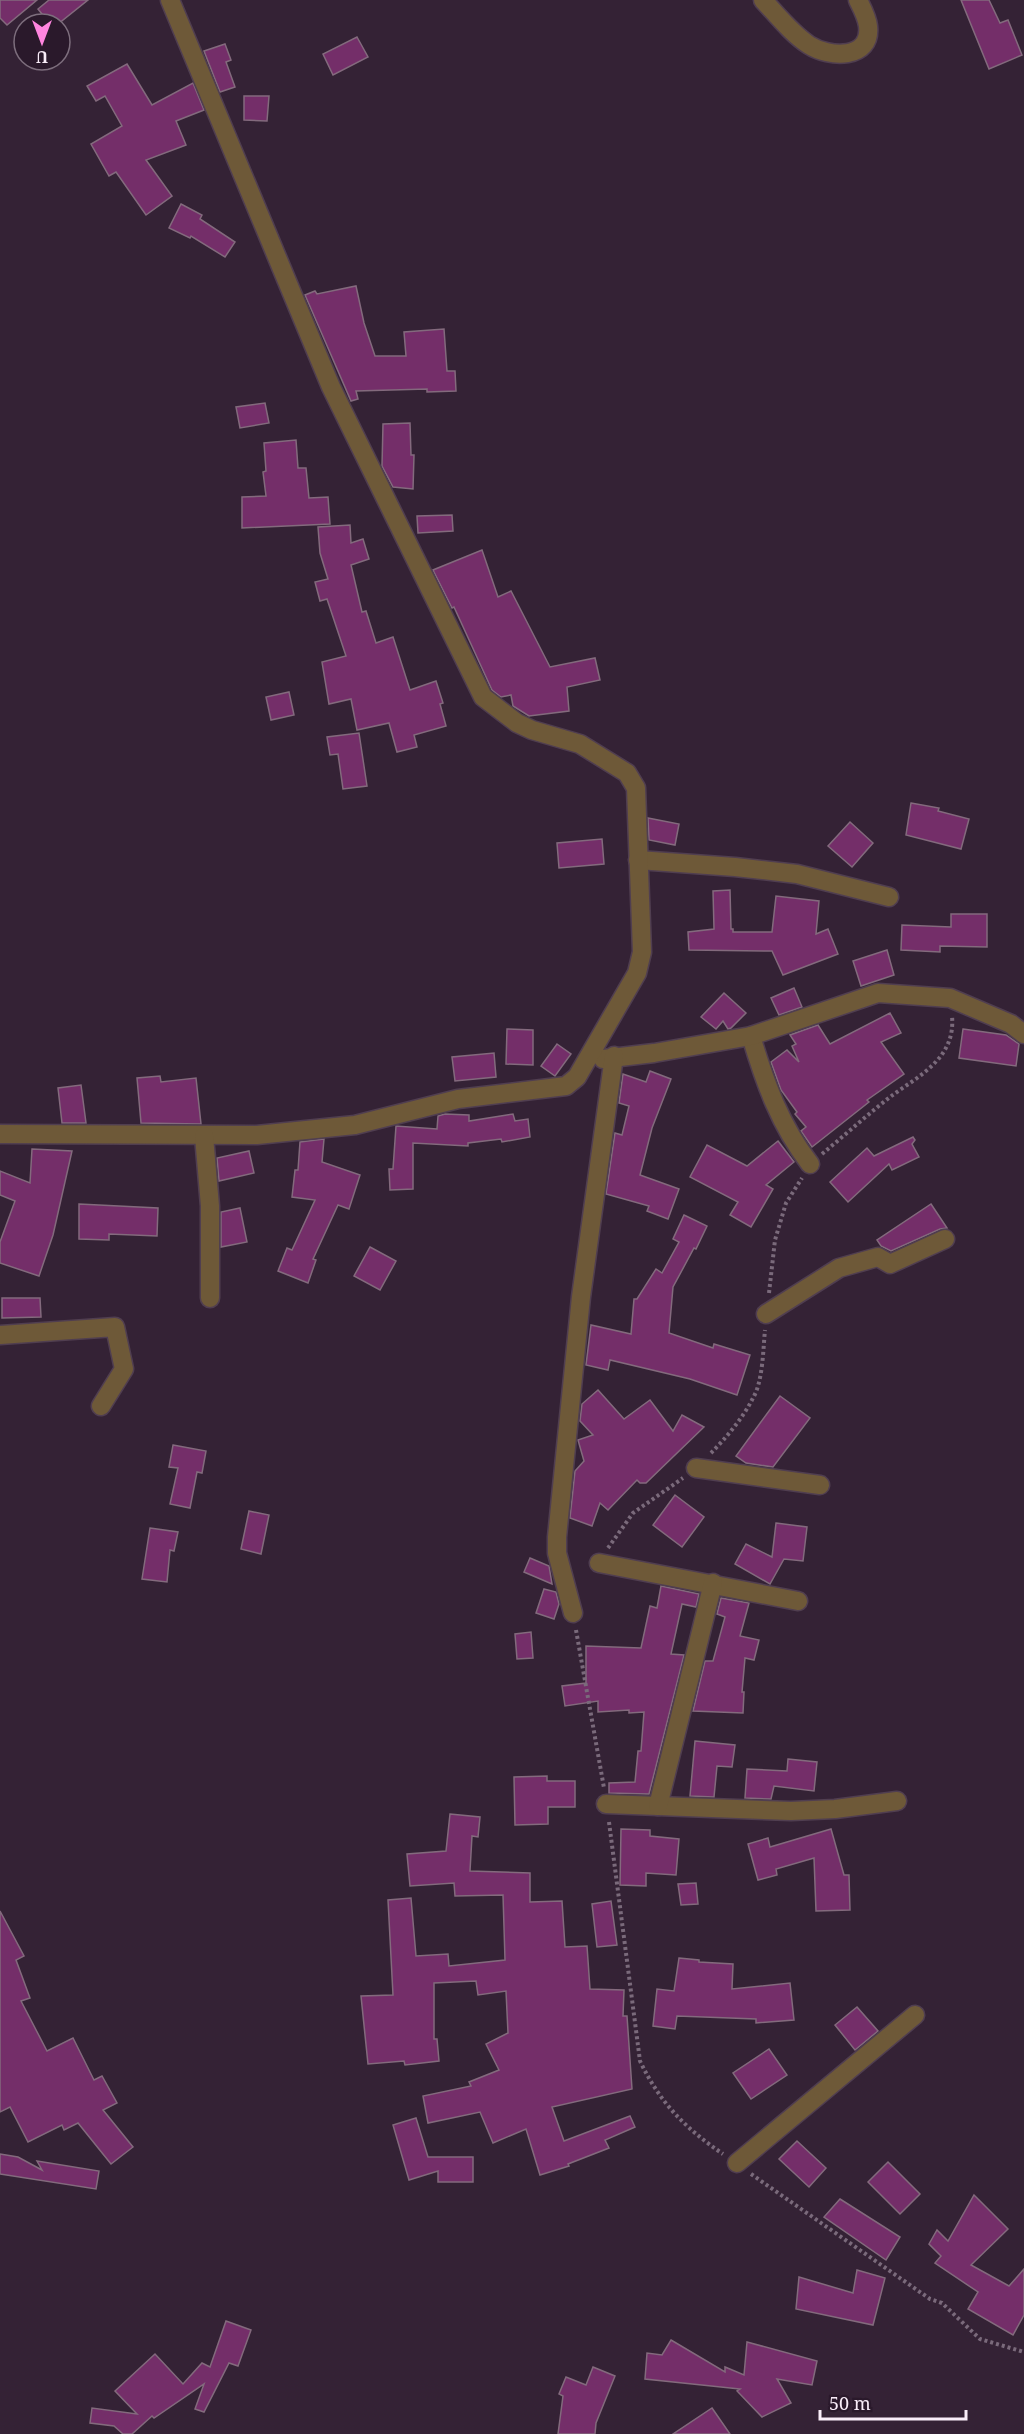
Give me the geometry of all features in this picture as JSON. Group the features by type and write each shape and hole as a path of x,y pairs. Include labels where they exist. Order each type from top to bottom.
{"street":[{"path":"0,1134 257,1135 355,1125 458,1100 567,1086 577,1077 637,974 642,952 636,788 627,773 580,744 532,730 517,723 483,697 331,387 170,0"},
{"path":"763,0 809,45 829,54 848,54 858,50 867,40 869,28 858,0"},
{"path":"638,860 797,874 890,897"},
{"path":"586,1062 751,1036 878,993 950,998 1011,1024 1024,1034"},
{"path":"751,1036 776,1110 793,1143 810,1164"},
{"path":"573,1613 558,1553 557,1536 581,1297 614,1056"},
{"path":"204,1136 210,1206 210,1298"},
{"path":"766,1314 839,1268 878,1257 890,1264 945,1239"},
{"path":"0,1335 115,1328 124,1369 101,1406"},
{"path":"696,1468 820,1485"},
{"path":"599,1563 798,1601"},
{"path":"658,1806 713,1583"},
{"path":"606,1804 791,1811 836,1809 897,1801"},
{"path":"736,2163 915,2015"}],"path":[{"path":"599,1563 621,1527 633,1513 696,1468 722,1442 754,1397 762,1366 775,1240 786,1203 810,1164 891,1096 927,1073 941,1056 950,1038 953,1020 950,998"},
{"path":"573,1613 606,1804 640,2061 652,2086 667,2106 693,2133 930,2299 942,2303 980,2339 1024,2352"}],"building":[{"path":"0,0 37,0 23,12 12,12 12,21 7,25 0,18"},
{"path":"49,0 88,0 72,13 40,12 38,9"},
{"path":"961,0 989,0 1000,23 1008,20 1022,55 989,69"},
{"path":"357,37 368,57 333,75 323,54"},
{"path":"225,44 231,60 226,62 235,87 220,92 204,51"},
{"path":"127,64 152,105 193,83 204,110 176,121 186,145 146,160 172,196 146,215 116,172 109,176 91,144 122,126 105,96 96,101 87,86"},
{"path":"244,96 269,96 267,121 244,120"},
{"path":"181,204 202,215 200,219 235,242 225,257 191,236 190,238 169,228"},
{"path":"356,286 364,323 375,356 406,356 404,332 444,329 447,371 455,371 456,391 427,392 427,389 356,391 358,399 351,401 305,295 315,291 317,294"},
{"path":"265,403 269,423 240,428 236,407"},
{"path":"410,423 411,455 414,455 413,489 393,487 382,466 383,424"},
{"path":"296,440 298,468 306,468 309,498 328,497 330,524 242,528 242,497 266,496 263,472 266,471 264,443"},
{"path":"452,515 453,531 418,533 417,516"},
{"path":"350,525 351,543 363,539 369,559 351,565 362,612 366,611 376,643 393,637 410,690 436,681 443,703 440,704 446,726 414,735 417,747 397,752 389,723 357,730 351,699 329,704 322,662 346,656 327,599 320,601 315,582 328,579 320,553 318,527"},
{"path":"482,550 498,597 511,591 550,667 595,658 600,680 567,687 569,711 529,716 513,706 511,695 501,697 492,690 454,607 452,608 433,570"},
{"path":"289,692 294,715 271,720 266,697"},
{"path":"359,733 367,786 343,789 338,754 330,755 327,737"},
{"path":"911,803 939,808 938,811 969,819 961,849 906,835"},
{"path":"648,818 679,824 675,845 649,840"},
{"path":"850,822 873,843 852,867 828,846"},
{"path":"602,839 604,864 559,868 557,843"},
{"path":"730,890 733,932 772,932 776,896 819,901 816,934 828,929 838,954 783,975 772,951 689,950 688,932 714,929 713,891"},
{"path":"951,914 987,914 987,947 940,946 940,952 901,950 902,925 951,927"},
{"path":"887,950 894,975 861,986 853,961"},
{"path":"794,988 802,1007 779,1015 771,998"},
{"path":"724,993 746,1013 731,1028 728,1029 723,1021 716,1029 701,1017"},
{"path":"890,1013 901,1033 881,1042 904,1074 867,1100 869,1102 812,1147 801,1131 806,1127 795,1114 797,1112 781,1090 771,1062 787,1050 799,1062 792,1046 796,1044 790,1035 818,1025 830,1044"},
{"path":"507,1029 533,1030 533,1065 506,1064"},
{"path":"963,1029 1006,1035 1019,1044 1016,1066 959,1058"},
{"path":"557,1044 571,1054 555,1076 541,1066"},
{"path":"494,1053 496,1077 455,1081 452,1057"},
{"path":"650,1071 671,1079 652,1128 640,1175 679,1189 668,1219 647,1211 649,1206 606,1194 615,1133 622,1135 629,1106 619,1103 623,1074 646,1082"},
{"path":"160,1076 161,1082 196,1078 201,1124 141,1123 137,1078"},
{"path":"81,1085 86,1123 62,1123 58,1088"},
{"path":"513,1114 515,1121 528,1119 530,1137 502,1142 501,1139 468,1143 468,1146 413,1143 413,1189 390,1190 389,1169 393,1169 396,1126 437,1129 438,1116 469,1115 469,1121"},
{"path":"913,1137 915,1140 912,1144 919,1157 892,1170 889,1164 848,1202 830,1182 867,1148 874,1156"},
{"path":"324,1139 322,1162 360,1175 349,1209 338,1205 313,1259 316,1260 308,1283 278,1271 287,1248 292,1250 315,1200 292,1197 295,1170 298,1170 300,1142"},
{"path":"778,1141 794,1162 766,1185 773,1189 751,1227 730,1215 738,1202 690,1177 707,1145 747,1166"},
{"path":"32,1149 72,1151 53,1235 39,1276 0,1263 0,1242 15,1201 0,1195 0,1171 30,1183"},
{"path":"249,1151 254,1173 219,1181 217,1158"},
{"path":"79,1204 158,1208 157,1236 109,1234 109,1240 79,1239"},
{"path":"931,1204 947,1228 891,1251 881,1246 877,1240"},
{"path":"240,1208 247,1242 221,1247 221,1212"},
{"path":"684,1215 707,1226 673,1287 669,1333 713,1348 714,1344 750,1355 737,1395 690,1379 610,1360 608,1370 586,1365 591,1325 631,1334 634,1299 637,1299 656,1269 662,1273 679,1242 673,1239"},
{"path":"370,1247 396,1261 380,1290 354,1276"},
{"path":"2,1298 40,1298 41,1317 2,1318"},
{"path":"598,1390 624,1419 650,1400 673,1431 682,1415 704,1427 646,1483 640,1483 637,1480 608,1510 600,1503 592,1526 570,1518 575,1471 584,1461 578,1440 593,1435 580,1421 582,1404"},
{"path":"780,1396 810,1418 773,1467 746,1463 736,1456"},
{"path":"173,1445 206,1451 202,1473 197,1472 190,1508 170,1504 178,1468 169,1467"},
{"path":"675,1495 704,1517 682,1547 653,1525"},
{"path":"249,1511 269,1515 261,1554 241,1549"},
{"path":"776,1523 807,1527 803,1561 784,1559 770,1584 735,1564 746,1544 772,1557"},
{"path":"150,1528 178,1532 174,1551 170,1550 167,1582 142,1579"},
{"path":"530,1558 549,1566 552,1584 524,1572"},
{"path":"661,1586 699,1594 696,1607 682,1604 671,1654 684,1655 649,1794 609,1793 609,1783 635,1782 638,1751 641,1751 644,1712 629,1713 629,1710 598,1712 598,1701 565,1706 562,1686 586,1683 586,1646 641,1648 650,1606 657,1608"},
{"path":"544,1589 556,1592 559,1604 554,1619 536,1613"},
{"path":"721,1598 749,1603 740,1636 759,1640 754,1660 745,1658 743,1713 693,1711 705,1661 713,1661 725,1617 717,1614"},
{"path":"531,1632 533,1658 517,1659 515,1634"},
{"path":"695,1741 735,1745 732,1767 717,1766 714,1797 690,1796"},
{"path":"788,1759 817,1762 814,1791 774,1786 771,1799 745,1798 747,1769 787,1771"},
{"path":"547,1776 547,1781 575,1781 575,1807 548,1807 548,1824 515,1825 514,1777"},
{"path":"450,1814 480,1817 478,1837 472,1836 470,1871 530,1873 530,1902 562,1901 565,1947 587,1946 590,1989 624,1990 623,2016 627,2016 632,2089 552,2107 564,2141 630,2116 635,2127 605,2140 609,2148 568,2164 569,2166 540,2175 526,2129 493,2143 480,2112 428,2123 423,2096 471,2086 469,2082 499,2070 486,2044 508,2033 506,1991 478,1995 476,1981 434,1983 434,2039 437,2039 439,2061 405,2065 404,2061 368,2064 361,1996 393,1995 388,1900 411,1898 416,1956 448,1954 449,1966 505,1960 503,1895 455,1896 454,1883 410,1886 407,1854 446,1851"},
{"path":"621,1829 650,1830 650,1836 679,1839 676,1875 646,1873 646,1886 620,1885"},
{"path":"831,1829 844,1875 849,1875 850,1910 816,1911 814,1858 776,1869 777,1875 758,1880 748,1844 768,1838 770,1847"},
{"path":"696,1883 698,1904 681,1905 678,1884"},
{"path":"611,1901 617,1945 597,1947 592,1904"},
{"path":"0,1911 24,1956 16,1960 30,1998 21,2001 47,2051 73,2038 94,2080 102,2076 117,2103 103,2110 133,2147 111,2164 78,2123 64,2130 62,2125 28,2142 10,2107 0,2112"},
{"path":"679,1958 733,1964 732,1989 790,1983 794,2020 756,2023 756,2019 677,2016 675,2029 653,2026 657,1989 674,1991"},
{"path":"857,2007 878,2031 855,2050 835,2025"},
{"path":"769,2049 787,2075 751,2099 733,2073"},
{"path":"416,2118 428,2157 473,2157 473,2182 438,2182 438,2171 409,2180 393,2125"},
{"path":"797,2141 826,2168 809,2187 779,2159"},
{"path":"0,2154 18,2157 42,2170 37,2161 99,2171 96,2189 0,2174"},
{"path":"888,2162 920,2194 900,2214 868,2182"},
{"path":"974,2195 1008,2229 971,2265 1009,2286 1024,2269 1024,2315 1013,2335 968,2309 978,2292 935,2263 941,2256 929,2244 937,2230 948,2241"},
{"path":"840,2199 900,2237 886,2260 824,2217"},
{"path":"857,2270 885,2278 873,2325 796,2309 799,2277 853,2293"},
{"path":"226,2321 251,2330 238,2366 229,2363 204,2412 195,2409 204,2384 154,2418 152,2416 132,2434 123,2434 114,2426 90,2423 92,2408 137,2414 115,2391 155,2354 183,2384 202,2363 210,2367"},
{"path":"671,2340 725,2372 725,2367 744,2375 747,2342 817,2361 812,2385 777,2379 791,2403 762,2417 737,2391 740,2389 645,2379 647,2353 662,2355"},
{"path":"593,2367 615,2376 596,2423 595,2434 558,2434 563,2396 559,2394 566,2377 586,2385"},
{"path":"712,2408 730,2434 673,2434"}]}
